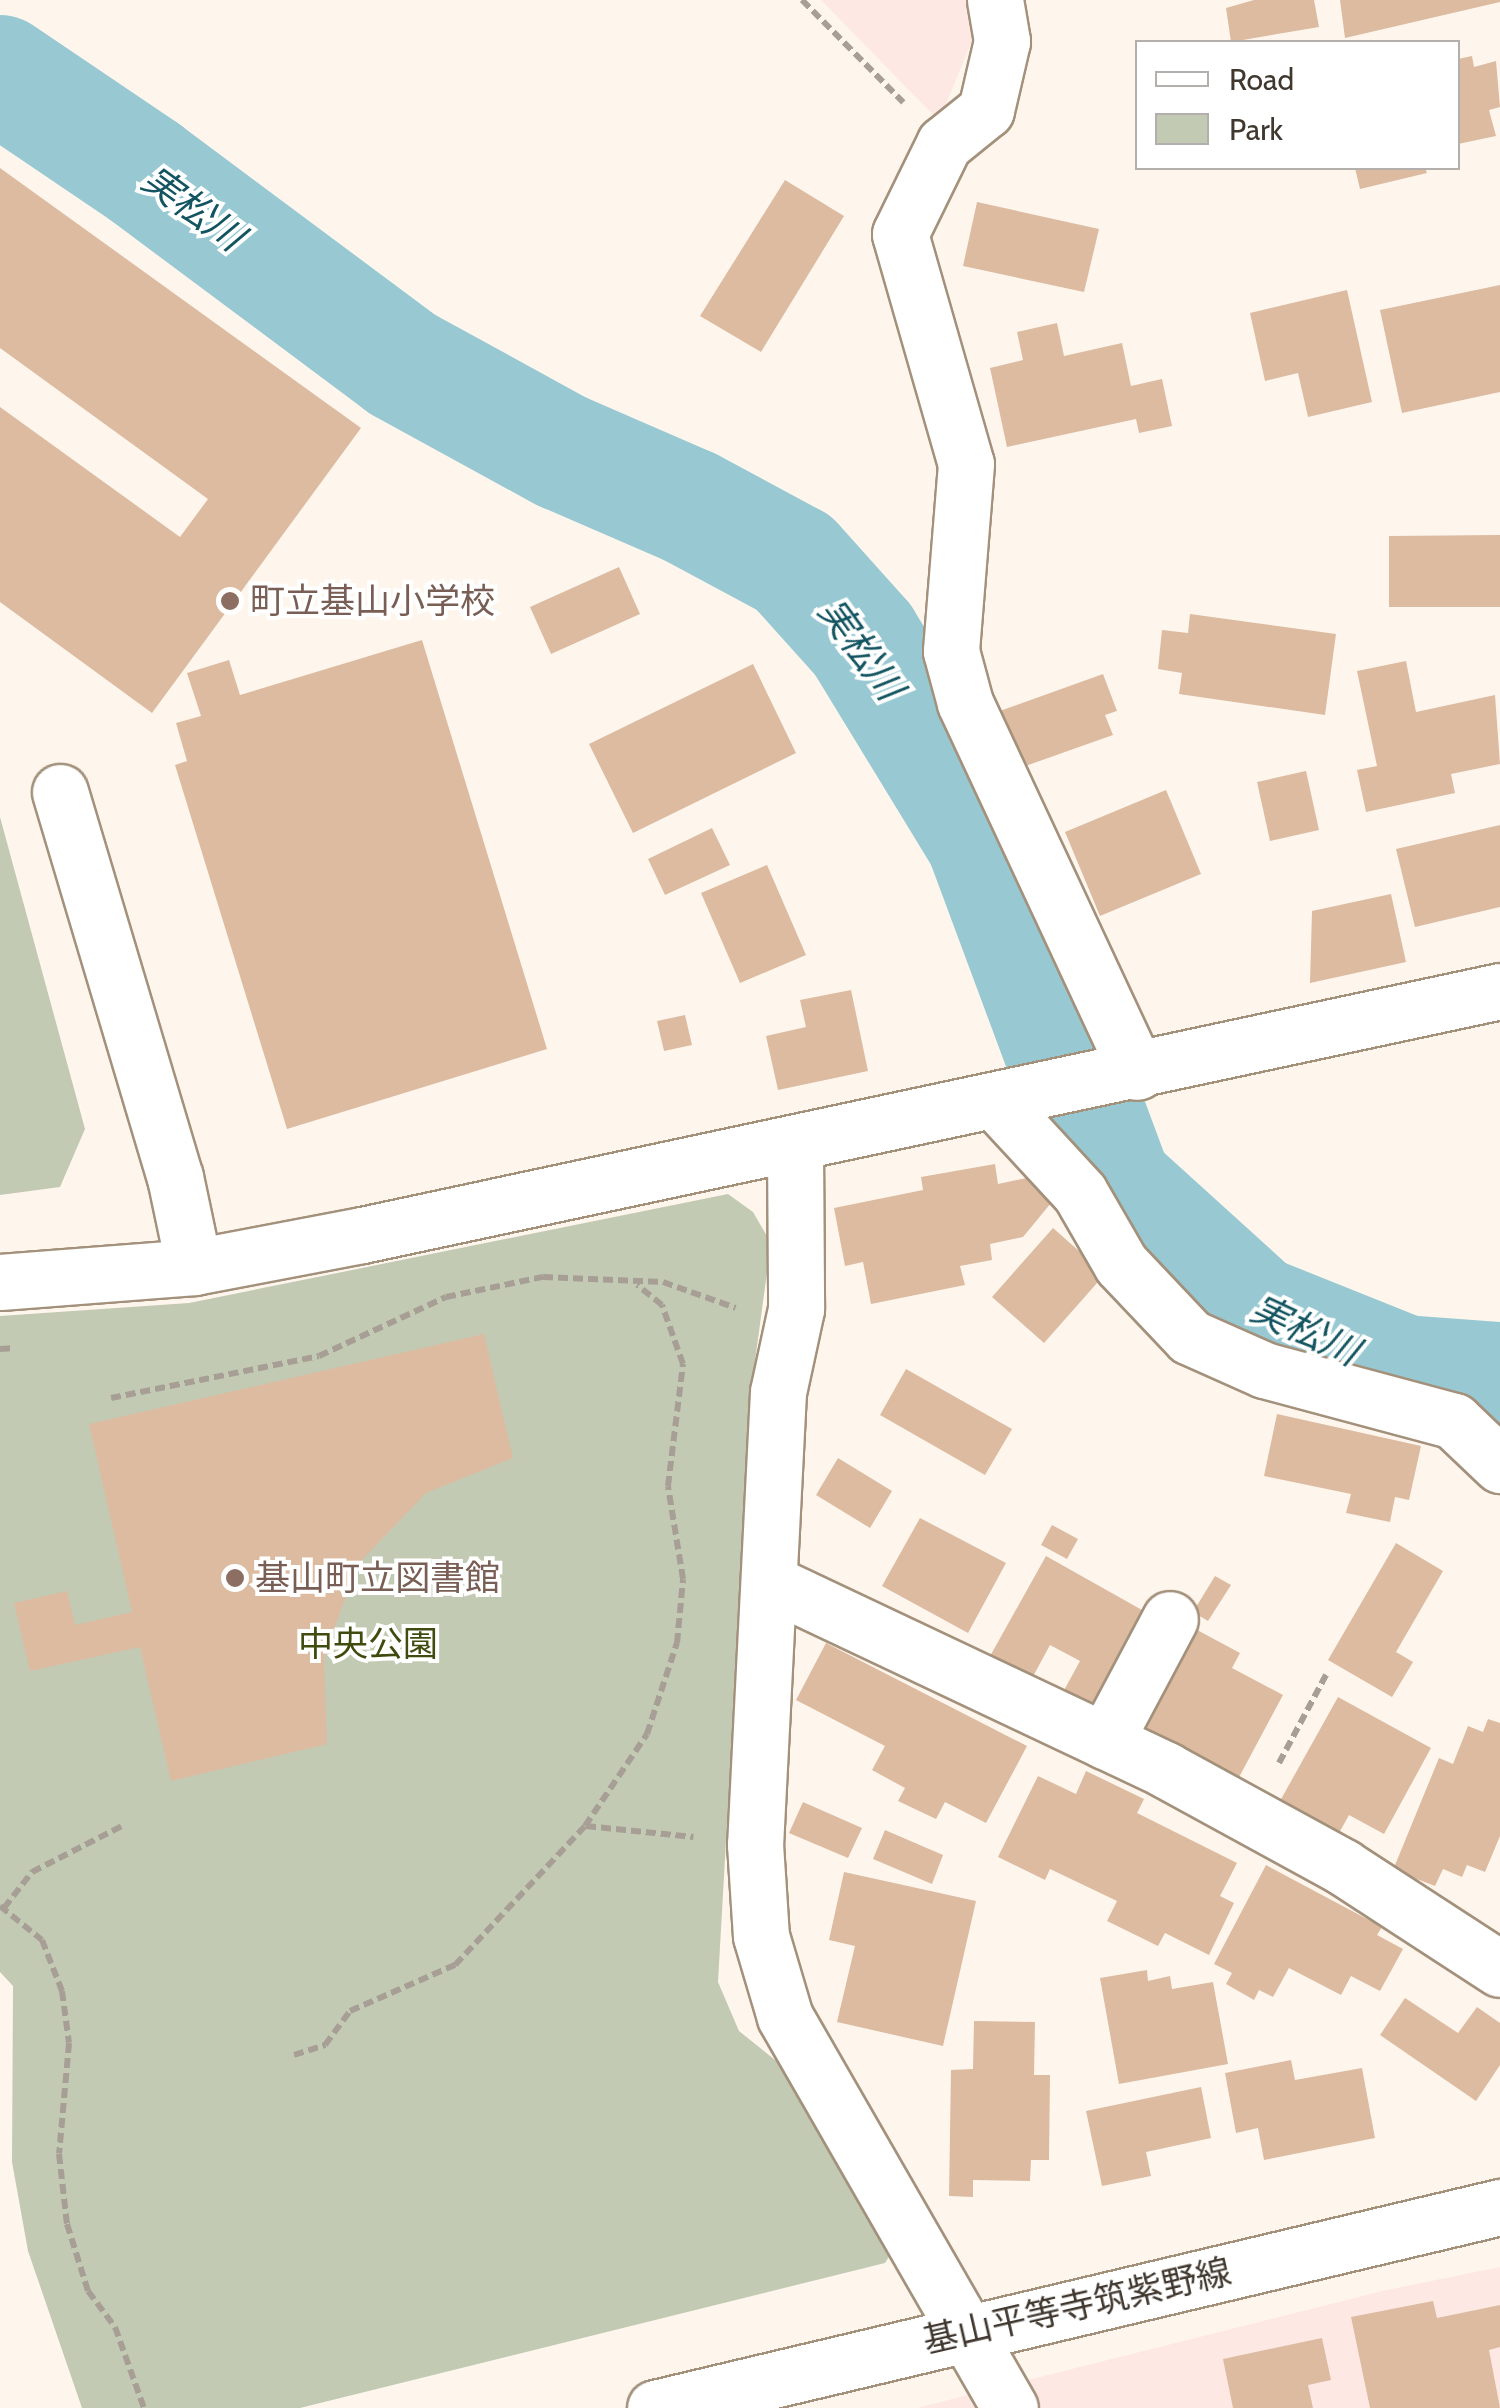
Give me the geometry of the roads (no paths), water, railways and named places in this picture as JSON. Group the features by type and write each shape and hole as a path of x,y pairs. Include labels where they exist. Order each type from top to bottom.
{"street":[{"path":"995,0 1002,41 986,110 944,144 900,234 966,464 951,652 965,703 1136,1072"},
{"path":"60,792 176,1177 194,1267"},
{"path":"0,1282 194,1267 795,1147 1500,992"},
{"path":"997,1103 1080,1194 1121,1264 1190,1336 1264,1370 1454,1421 1500,1465"},
{"path":"795,1147 796,1308 778,1392 755,1844 761,1936 785,2017 1010,2408"},
{"path":"771,1583 1104,1741 1251,1817 1343,1867 1500,1969"},
{"path":"1104,1741 1170,1619"},
{"name":"基山平等寺筑紫野線","path":"654,2408 965,2331 1500,2207"}],"waterway":[{"name":"実松川","path":"0,74 146,173 402,364 563,452 690,507 794,563 863,640 984,838 1114,1187 1254,1314 1404,1374 1500,1381"}],"place":[{"name":"町立基山小学校","path":"230,601"},
{"name":"基山町立図書館","path":"235,1578"}],"park label":[{"name":"中央公園","path":"368,1644"}]}
